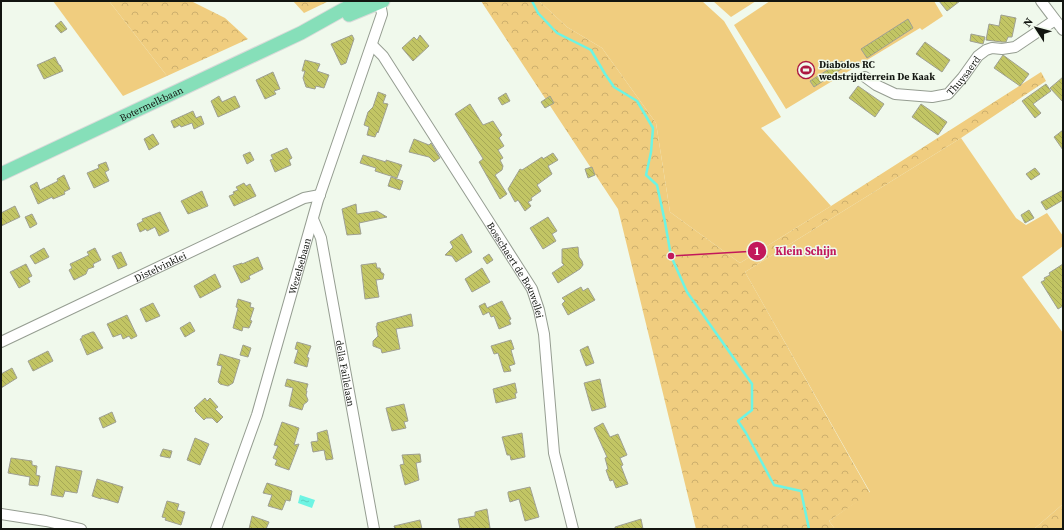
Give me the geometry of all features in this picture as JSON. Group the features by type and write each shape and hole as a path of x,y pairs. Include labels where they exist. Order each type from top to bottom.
{"main road":[{"name":"Botermelkbaan","path":"1,174 301,33 353,5 381,2"}],"street":[{"path":"1041,1 1063,30"},
{"name":"Wezelsebaan","path":"216,529 257,415 320,195 382,14 381,2"},
{"name":"Thuysaerd","path":"865,77 876,85 895,94 932,97 948,94 963,77 978,56 986,50 992,48 1002,50 1015,47 1055,20"},
{"name":"Bosschaert de Bouwellei","path":"372,45 383,56 532,289 539,310 544,334 554,453 573,529"},
{"name":"Distelvinklei","path":"1,342 304,198 320,195"},
{"name":"della Faillelaan","path":"313,219 321,238 374,529"},
{"path":"1,514 46,521 81,529"}],"green space":[{"path":"53,1 109,1 167,76 123,96"},
{"path":"109,1 191,1 225,18 248,39 167,76"},
{"path":"293,1 329,1 304,13"},
{"path":"481,1 539,1 567,27 602,48 656,123 670,212 740,263 1041,72 1046,81 961,138 745,272 870,493 829,521 835,529 696,529 618,209"},
{"path":"539,1 702,1 724,21 781,117 761,128 831,206 740,263 670,212 656,123 602,48 567,27"},
{"path":"713,1 756,1 731,17"},
{"name":"Diabolos RC wedstrijdterrein De Kaak","path":"770,1 934,1 943,16 922,30 920,28 786,109 734,25"},
{"path":"961,138 1016,218 1026,225 1047,213 1063,236 1063,246 1022,277 1063,333 1063,504 1034,529 835,529 829,521 870,492 745,272"},
{"path":"1063,504 1063,529 1034,529"}],"water":[{"path":"300,495 315,500 312,508 298,503"}],"building":[{"path":"939,1 960,1 947,11"},
{"path":"1001,15 1016,18 1012,37 1008,37 1006,42 986,40 989,24 999,26"},
{"path":"908,19 913,28 867,58 861,49"},
{"path":"61,21 67,29 61,33 55,26"},
{"path":"971,34 985,37 983,44 970,41"},
{"path":"352,35 354,39 346,63 341,65 331,44"},
{"path":"420,35 429,46 413,61 402,48 414,37 417,40"},
{"path":"925,42 950,60 942,72 916,54"},
{"path":"1003,55 1029,74 1020,86 994,68"},
{"path":"55,57 63,71 44,79 37,65"},
{"path":"305,60 320,64 317,71 329,75 324,88 316,86 315,89 306,87 303,78 305,71 302,71"},
{"path":"842,61 846,66 814,87 810,81"},
{"path":"273,72 280,89 274,91 276,94 265,99 256,80"},
{"path":"1063,77 1063,102 1050,88"},
{"path":"1046,84 1051,91 1033,104 1041,113 1035,118 1022,101"},
{"path":"858,86 884,104 875,117 849,98"},
{"path":"378,92 386,95 383,103 388,104 378,133 377,132 375,137 367,135 369,127 364,125 368,112 373,107"},
{"path":"506,93 510,101 502,105 498,98"},
{"path":"219,96 222,102 235,96 240,107 218,117 211,101"},
{"path":"550,96 554,103 545,108 541,102"},
{"path":"470,104 483,125 493,121 502,135 499,138 504,146 498,150 503,158 500,160 503,166 502,170 495,175 507,194 500,199 479,162 483,159 482,157 455,114"},
{"path":"921,104 947,122 938,135 912,117"},
{"path":"193,111 196,118 201,116 204,124 194,129 192,123 181,127 180,125 174,128 171,121"},
{"path":"1063,130 1063,150 1054,137"},
{"path":"153,134 159,144 149,150 144,139"},
{"path":"414,139 429,145 431,143 440,158 434,162 429,157 409,152"},
{"path":"287,148 292,158 289,160 291,165 275,172 270,160 273,159 271,155"},
{"path":"250,152 254,160 247,164 243,155"},
{"path":"553,153 558,160 548,166 552,174 537,185 541,191 531,198 532,200 528,202 531,206 525,211 518,200 515,202 508,189 520,169 522,170 542,157 543,159"},
{"path":"363,155 402,165 397,178 375,171 376,168 360,163"},
{"path":"106,162 109,170 105,172 109,181 94,188 87,173 99,168 98,165"},
{"path":"592,167 595,175 588,178 585,169"},
{"path":"1035,168 1040,174 1031,180 1026,174"},
{"path":"64,175 70,189 64,192 65,194 53,199 52,197 38,204 30,186 37,182 40,190 58,181 57,179"},
{"path":"391,177 403,181 400,190 388,186"},
{"path":"244,183 246,186 250,184 256,196 234,206 229,196 238,190 236,187"},
{"path":"1063,190 1063,200 1046,210 1041,202"},
{"path":"202,191 208,206 188,214 181,201"},
{"path":"356,204 357,214 377,211 387,217 359,223 361,234 347,235 342,209"},
{"path":"15,206 20,217 1,226 1,213"},
{"path":"1029,210 1034,218 1025,223 1021,215"},
{"path":"160,212 169,231 159,236 155,227 147,231 146,229 140,232 137,224 143,221 142,219"},
{"path":"32,214 37,224 30,228 25,217"},
{"path":"548,217 557,231 552,234 556,241 543,249 530,228"},
{"path":"462,234 472,252 456,262 452,256 445,255 453,247 450,242"},
{"path":"578,247 579,257 583,265 580,269 558,283 552,273 564,265 562,263 562,249"},
{"path":"44,248 49,257 35,264 30,256"},
{"path":"95,248 101,260 93,264 94,267 88,269 86,274 74,280 69,270 72,268 70,264 89,255 87,252"},
{"path":"121,252 127,265 118,269 112,256"},
{"path":"489,254 493,260 487,264 483,258"},
{"path":"258,257 263,269 249,276 250,279 241,283 233,266"},
{"path":"376,263 377,268 380,268 381,272 384,274 383,279 376,280 379,297 365,299 361,265"},
{"path":"26,264 32,276 28,278 30,282 19,288 10,272"},
{"path":"1063,264 1063,306 1058,309 1041,282 1045,280 1044,278 1050,275 1049,273"},
{"path":"482,268 490,282 472,292 465,279"},
{"path":"215,274 221,287 200,298 194,286"},
{"path":"581,287 583,291 588,288 595,300 568,315 562,304 565,301 562,298"},
{"path":"238,299 251,303 250,307 254,308 250,320 252,321 249,328 243,327 242,331 233,328 238,308 236,307"},
{"path":"502,301 511,319 509,320 511,324 499,329 494,316 491,317 489,312 483,315 479,306 485,303 487,308"},
{"path":"153,303 160,316 146,322 140,309"},
{"path":"411,314 413,326 396,329 400,349 382,353 381,349 373,346 373,341 378,336 376,326 377,323"},
{"path":"127,315 137,336 131,339 129,336 123,339 121,334 113,337 107,324"},
{"path":"190,322 195,331 185,337 180,328"},
{"path":"94,332 103,348 87,355 80,339 82,336"},
{"path":"511,340 514,349 511,350 515,364 509,366 511,371 504,372 498,353 494,354 491,346"},
{"path":"297,342 311,346 307,357 309,358 307,367 294,363 298,350 295,349"},
{"path":"243,345 251,348 248,357 240,355"},
{"path":"588,346 594,363 586,366 580,350"},
{"path":"48,351 53,361 33,371 28,361"},
{"path":"220,354 240,360 233,383 228,386 218,382 222,366 217,365"},
{"path":"12,368 17,378 1,388 1,374"},
{"path":"287,379 308,384 306,395 308,400 304,404 302,410 289,406 293,388 285,386"},
{"path":"600,379 606,407 592,411 584,383"},
{"path":"515,383 517,393 515,393 516,398 496,403 493,389"},
{"path":"205,398 207,401 210,398 218,407 215,409 223,417 217,423 212,418 206,418 204,420 195,411 196,410 194,408"},
{"path":"404,404 408,421 404,422 406,428 392,431 386,408"},
{"path":"112,412 116,422 103,428 99,418"},
{"path":"282,422 299,428 294,445 299,444 289,470 275,465 277,460 273,458 278,446 274,445"},
{"path":"603,423 610,437 618,434 627,455 620,458 623,465 621,466 628,484 616,488 613,480 610,481 606,470 608,469 605,458 607,457 594,428"},
{"path":"327,430 333,459 326,460 324,450 313,452 311,442 318,441 317,433"},
{"path":"522,433 525,457 511,460 510,455 507,455 502,437"},
{"path":"195,438 209,444 200,465 187,460"},
{"path":"163,449 172,451 170,458 160,456"},
{"path":"420,454 421,462 416,463 419,480 405,485 400,465 404,464 402,455"},
{"path":"11,458 32,461 32,465 37,466 36,475 40,476 38,486 29,485 30,477 8,473"},
{"path":"56,466 82,471 77,493 65,491 63,497 51,495"},
{"path":"97,479 123,487 118,503 92,496"},
{"path":"267,483 292,491 290,501 286,500 282,510 268,506 272,495 263,493"},
{"path":"530,487 539,517 525,521 519,499 510,502 508,492"},
{"path":"167,501 179,504 177,510 185,512 181,525 165,520 166,518 162,517"},
{"path":"487,509 490,528 460,529 458,519 475,516 475,512"},
{"path":"252,516 269,522 266,529 249,529"},
{"path":"641,519 643,529 615,529 615,527"},
{"path":"420,520 422,529 395,529 394,526"}],"waterway":[{"path":"532,1 538,13 557,33 591,50 614,87 637,101 653,128 651,152 646,175 657,185 671,256 687,292 752,384 752,410 738,421 774,485 801,491 809,529"}],"place":[{"name":"Diabolos RC wedstrijdterrein De Kaak","path":"806,70"},
{"name":"Klein Schijn","path":"671,256"}]}
